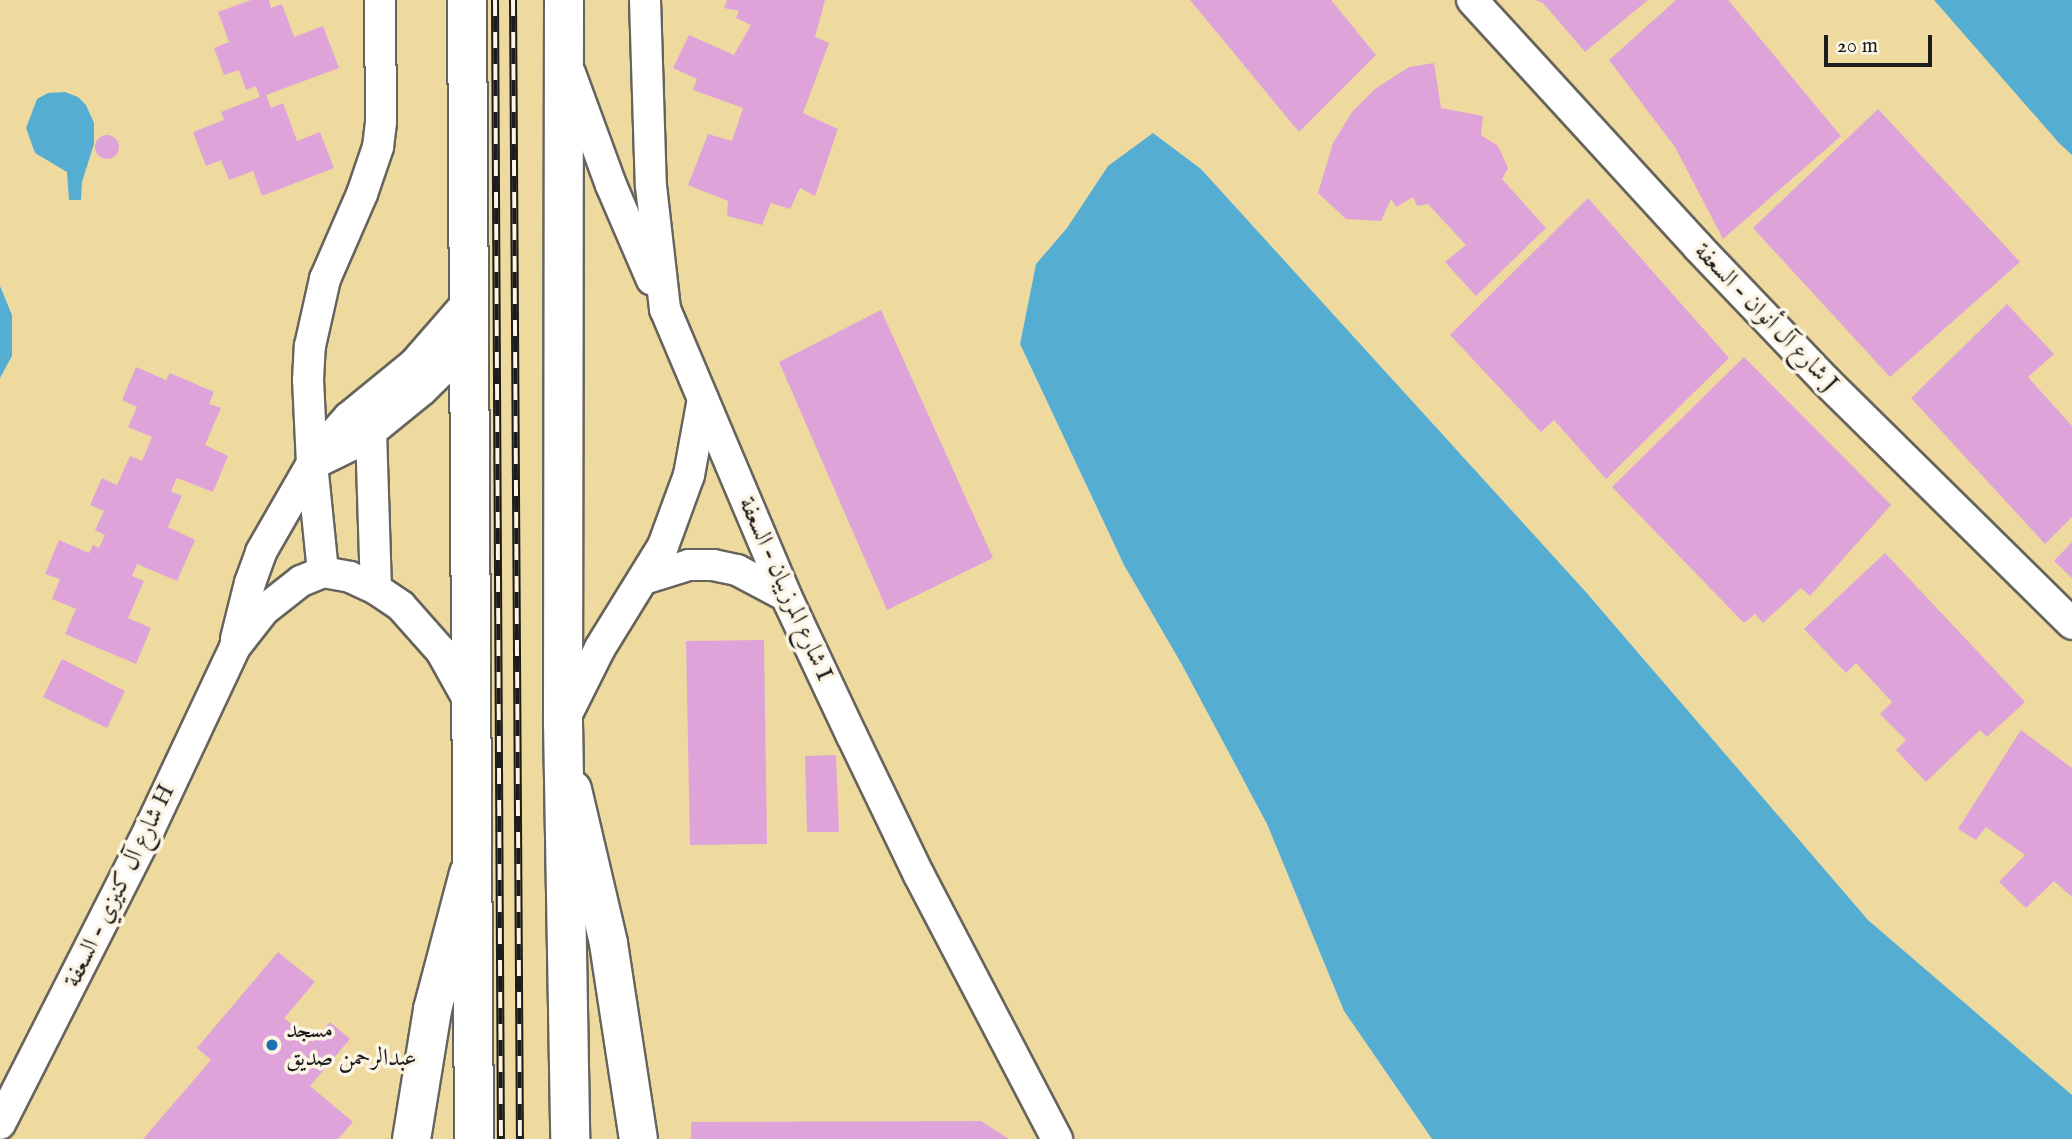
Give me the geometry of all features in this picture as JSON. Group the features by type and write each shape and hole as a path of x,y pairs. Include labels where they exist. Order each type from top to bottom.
{"main road":[{"path":"467,0 469,701 474,1139"},
{"path":"564,0 564,740 570,1139"}],"street":[{"path":"380,0 381,122 378,147 362,194 324,279 310,346 308,380 312,464 323,572 350,577 376,589 401,606 424,628 457,675 469,701"},
{"name":"شارع المرزيبان - السعفة I","path":"645,0 650,174 665,309 786,596 919,875 1057,1139"},
{"name":"شارع آل أنوان - السعفة J","path":"1472,0 1671,218 1826,381 2072,624"},
{"path":"565,57 611,185 665,309"},
{"name":"شارع آل كنيزي - السعفة H","path":"235,647 250,583 261,552 312,464 338,428 414,364 469,301"},
{"path":"312,464 343,450 371,431 422,390 469,344"},
{"path":"638,1139 608,943 564,740 600,649 644,579 678,512 690,475 703,400"},
{"path":"371,431 376,589"},
{"path":"644,579 689,565 713,565 737,570 786,596"},
{"name":"شارع آل كنيزي - السعفة H","path":"0,1124 149,830 235,647 248,627 272,602 301,582 323,572"},
{"path":"411,1139 432,1009 472,859"}],"sand":[{"path":"0,0 1934,0 2072,155 2072,1095 1868,920 1585,591 1201,169 1067,228 1036,264 1020,344 1124,565 1181,663 1267,824 1344,1011 1432,1139 0,1139 0,378 12,356 12,315 0,286"}],"water":[{"path":"1934,0 2072,0 2072,155 2059,143"},
{"path":"65,92 78,97 86,105 94,123 94,144 82,182 81,200 69,200 67,172 35,153 26,128 37,99 48,93"},
{"path":"1153,133 1201,169 1585,591 1868,920 2072,1095 2072,1139 1432,1139 1344,1011 1267,824 1181,663 1124,565 1020,344 1036,264 1067,228 1108,166"},
{"path":"0,286 12,315 12,356 0,378"}],"building":[{"path":"251,0 269,0 271,8 282,4 294,37 323,26 339,68 266,95 271,108 283,103 297,141 320,132 334,168 262,196 253,171 229,180 221,160 206,166 193,132 224,120 221,112 260,97 256,86 246,90 239,70 224,75 214,48 229,42 218,12"},
{"path":"727,0 825,0 815,37 829,43 803,113 838,129 815,196 800,188 790,209 771,203 762,225 727,216 728,201 688,185 708,134 732,141 743,108 693,90 697,79 673,68 689,35 734,55 751,25 736,18 739,11 724,8"},
{"path":"1190,0 1331,0 1376,55 1299,132"},
{"path":"1535,0 1648,0 1585,52 1543,3"},
{"path":"1676,0 1728,0 1841,136 1723,239 1675,147 1609,60"},
{"path":"1434,63 1441,108 1483,116 1481,135 1498,146 1508,168 1502,179 1546,228 1476,296 1445,262 1466,245 1428,204 1417,206 1413,197 1396,207 1391,199 1381,221 1346,219 1318,193 1333,143 1352,112 1375,89 1409,67"},
{"path":"1878,109 2020,262 1890,377 1753,228"},
{"path":"107,135 115,139 119,147 115,155 107,159 99,155 95,147 99,139"},
{"path":"1588,198 1729,358 1606,479 1554,420 1541,432 1450,335"},
{"path":"2007,304 2054,354 2028,377 2072,426 2072,517 2045,544 1911,398"},
{"path":"881,310 993,558 887,610 779,362"},
{"path":"1744,357 1891,505 1810,596 1801,588 1763,623 1755,614 1744,623 1612,487"},
{"path":"136,367 166,380 170,373 214,392 209,404 221,408 205,445 228,456 213,492 177,478 171,491 182,496 168,527 195,540 177,581 137,564 132,576 144,581 128,618 151,628 136,664 65,634 76,609 52,599 60,579 45,574 59,540 89,553 93,545 99,548 105,535 95,530 104,511 90,505 102,478 117,485 130,456 142,461 152,437 128,427 137,407 122,400"},
{"path":"2072,542 2072,578 2054,561"},
{"path":"1885,553 2025,702 1987,737 1980,730 1926,782 1896,750 1906,740 1880,714 1892,702 1856,663 1846,673 1804,629"},
{"path":"764,640 767,844 690,845 686,641"},
{"path":"62,659 125,691 107,728 43,697"},
{"path":"2021,730 2072,768 2072,897 2054,881 2026,908 1999,882 2025,855 1986,827 1976,840 1958,829"},
{"path":"836,755 839,832 807,832 805,756"},
{"name":"مسجد عبدالرحمن صديق","path":"278,952 315,982 284,1018 313,1042 330,1022 350,1039 310,1086 353,1122 338,1139 143,1139 211,1060 197,1048"},
{"path":"981,1121 1009,1139 691,1139 691,1122"}],"railway":[{"path":"495,0 501,1139"},
{"path":"513,0 520,1139"}],"place":[{"name":"مسجد عبدالرحمن صديق","path":"272,1045"}]}
